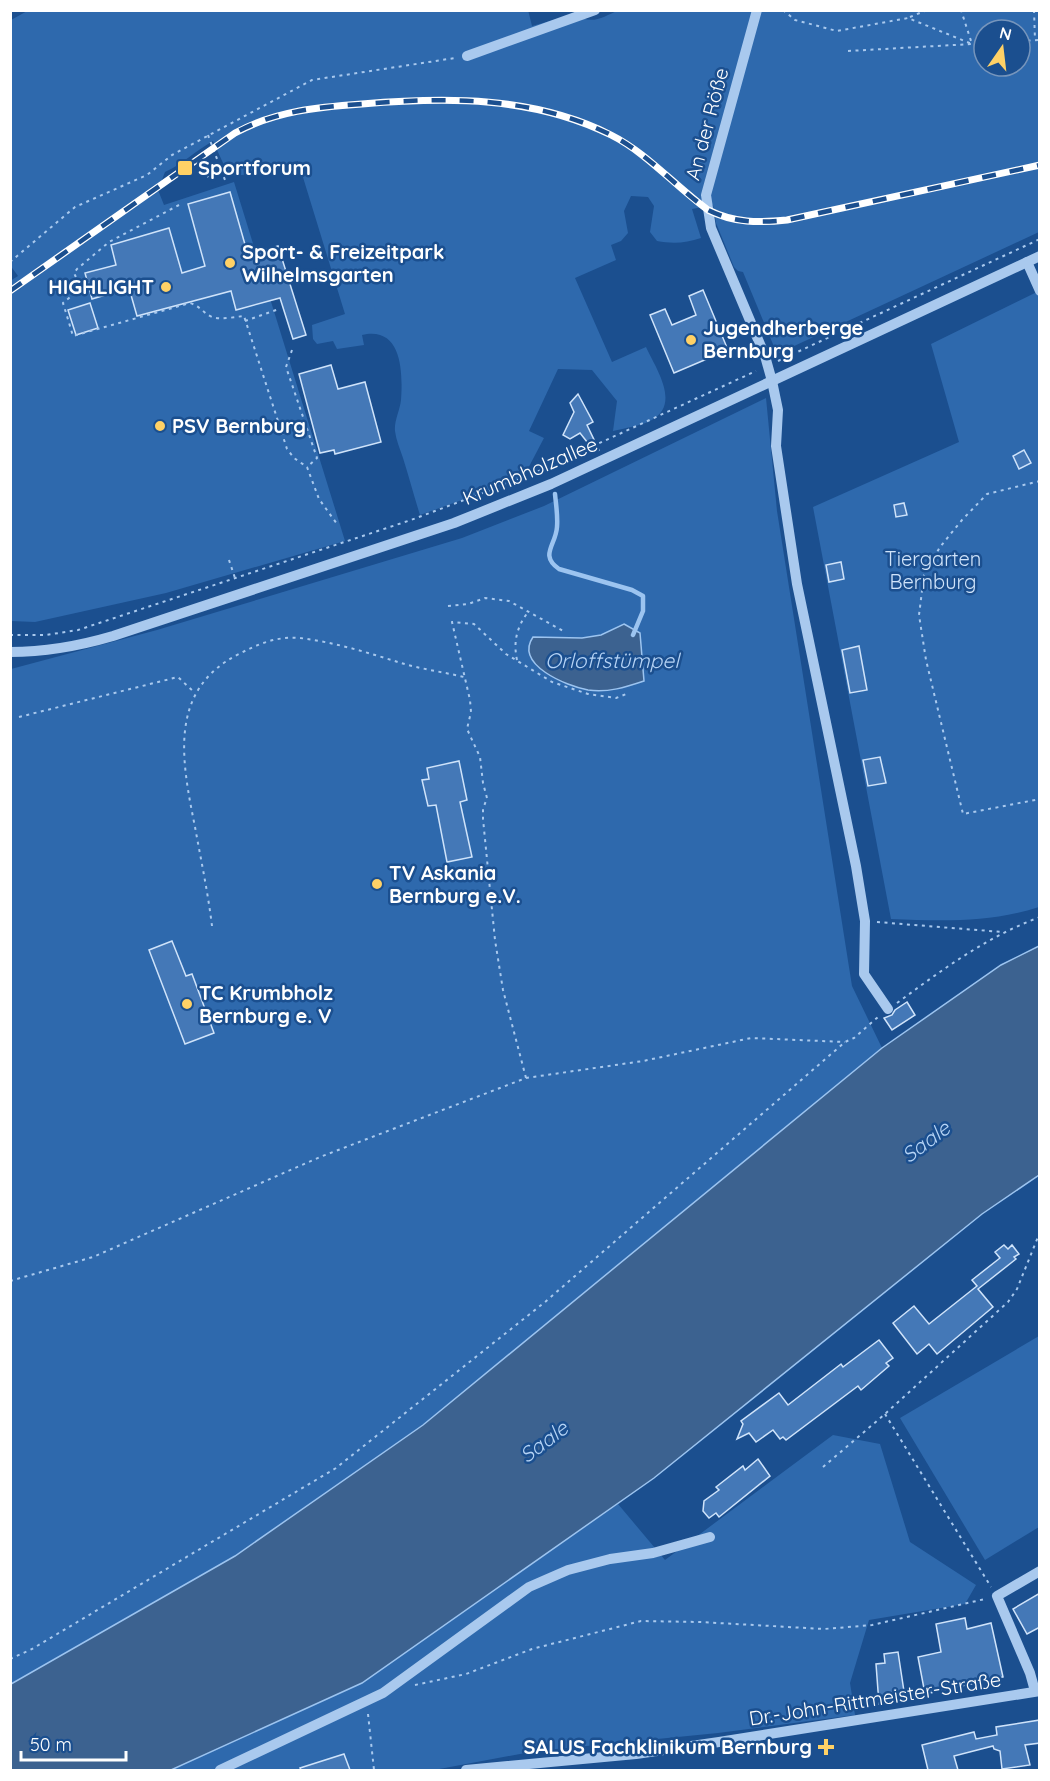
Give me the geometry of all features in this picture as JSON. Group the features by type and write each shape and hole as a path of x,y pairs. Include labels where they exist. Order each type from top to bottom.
{"street":[{"path":"466,57 595,10"},
{"name":"An der Röße","path":"757,10 706,195 711,228 768,366 772,381 778,410 777,446 797,584 856,866 865,921 864,974 888,1009"},
{"name":"Krumbholzallee","path":"10,652 49,650 97,640 454,523 551,484 1040,256"},
{"path":"1027,262 1040,291"},
{"path":"220,1770 383,1693 529,1587 568,1570 610,1559 653,1553 710,1537"},
{"path":"1037,1691 997,1596 1040,1571"},
{"name":"Dr.-John-Rittmeister-Straße","path":"466,1770 636,1754 1037,1691"}],"path":[{"path":"783,10 795,20 837,32 908,18 927,10"},
{"path":"961,10 972,44"},
{"path":"1034,10 1037,40"},
{"path":"908,18 972,44"},
{"path":"848,51 972,44"},
{"path":"10,262 75,207 147,175 172,155 312,80 466,57"},
{"path":"208,135 225,180"},
{"path":"210,156 215,153"},
{"path":"198,165 207,177 221,167"},
{"path":"179,206 109,242 77,268 74,273 81,288 63,303 73,336 190,303 198,305 209,316 216,318 244,316 287,449 307,468 320,499 337,524"},
{"path":"10,635 46,635 78,630 411,520 528,476 1040,240"},
{"path":"245,321 279,309"},
{"path":"292,350 286,367 317,458 307,468"},
{"path":"1040,481 987,494 962,520 940,547 924,575 919,615 926,660 963,814 1040,799"},
{"path":"229,560 235,578"},
{"path":"448,606 468,604 485,598 509,602 565,632"},
{"path":"518,660 516,636 528,612"},
{"path":"526,1078 503,990 495,940 483,819 483,809 487,798 480,757 467,729 471,712 452,622 474,624 506,654 552,682 588,694 616,698 629,693"},
{"path":"212,926 184,773 184,743 186,717 195,694 222,663 262,643 298,638 464,676"},
{"path":"20,717 178,678 195,694"},
{"path":"10,1659 32,1649 336,1468 545,1302 845,1042 854,1038 888,1009 972,949 1040,917"},
{"path":"865,921 1005,932"},
{"path":"10,1281 93,1257 320,1157 526,1078 643,1061 751,1038 845,1042"},
{"path":"823,1467 1008,1302 1017,1289 1040,1232"},
{"path":"414,1686 465,1674 532,1649 641,1621 824,1629 872,1624 997,1596 885,1414"},
{"path":"366,1701 374,1770"},
{"path":"850,1770 859,1770"}],"green space":[{"path":"29,10 528,10 532,26 575,14 592,20 619,10 1039,11 1039,232 777,354 743,272 734,267 716,223 713,205 692,209 701,238 690,241 663,242 657,241 650,232 654,206 648,197 631,196 624,211 628,233 621,241 611,245 616,260 575,278 612,362 646,347 664,386 664,406 659,414 646,423 613,431 617,401 592,370 558,369 529,431 544,438 523,478 420,515 396,434 395,423 401,400 401,377 397,354 392,344 385,337 375,334 362,335 364,345 337,349 333,341 317,344 313,339 312,325 345,314 298,161 251,174 231,176 213,141 165,172 158,190 164,205 234,182 345,541 166,593 35,622 11,621 10,281 18,276 10,265 11,20"},
{"name":"Tiergarten Bernburg","path":"1039,291 1039,907 984,918 891,919 813,507 959,442 931,344"},
{"path":"766,398 777,511 852,986 882,1048 423,1425 235,1556 11,1684 11,669 157,630 462,538 544,506"},
{"path":"1039,1336 1039,1527 985,1560 900,1418"},
{"path":"833,1435 880,1444 910,1542 976,1585 965,1604 869,1620 850,1683 855,1715 718,1733 536,1751 434,1770 171,1770 362,1683 618,1504 665,1560"}],"water":[{"name":"Orloffstümpel","path":"624,624 640,633 644,681 610,690 588,690 556,679 537,665 531,657 529,647 533,637 582,638 601,635"},
{"name":"Saale","path":"1039,946 1039,1175 982,1214 654,1478 362,1683 171,1770 11,1770 11,1684 235,1556 423,1425 882,1048 1001,965"}],"building":[{"path":"230,192 248,255 278,246 306,335 293,339 280,298 236,310 231,291 137,316 129,288 92,299 85,273 116,265 111,245 169,228 182,273 205,266 188,204"},
{"path":"703,290 728,350 674,373 650,315 665,309 672,325 696,315 689,296"},
{"path":"90,303 98,328 76,335 68,310"},
{"path":"331,365 338,389 365,382 381,442 335,454 334,450 320,453 299,374"},
{"path":"578,394 593,422 587,425 599,450 595,452 580,433 570,439 563,435 574,412 570,403"},
{"path":"1024,450 1031,463 1019,469 1013,456"},
{"path":"904,503 907,515 896,517 894,505"},
{"path":"841,562 844,579 829,582 826,565"},
{"path":"859,646 867,690 850,693 842,650"},
{"path":"880,757 886,783 868,786 863,760"},
{"path":"459,761 467,800 460,802 472,857 447,862 436,805 428,806 422,780 429,779 427,768"},
{"name":"TC Krumbholz Bernburg e. V","path":"172,941 186,976 192,974 214,1033 185,1044 149,950"},
{"path":"907,1002 915,1015 892,1030 884,1018 892,1015 895,1010"},
{"path":"1004,1245 1008,1249 1012,1245 1019,1254 1014,1257 1016,1259 978,1289 993,1307 937,1354 929,1344 917,1354 893,1323 914,1306 929,1324 977,1286 972,1280 1000,1258 995,1252"},
{"path":"879,1340 893,1358 886,1363 889,1366 861,1390 858,1386 786,1440 783,1437 780,1439 773,1430 756,1442 749,1433 737,1439 743,1424 741,1421 779,1393 788,1405 841,1364 843,1367"},
{"path":"758,1459 770,1476 719,1517 716,1513 709,1518 703,1511 704,1501 719,1490 716,1487 743,1466 745,1470"},
{"path":"1040,1593 1040,1627 1027,1634 1013,1609"},
{"path":"965,1618 967,1629 991,1623 1003,1677 925,1694 918,1657 941,1652 936,1624"},
{"path":"898,1652 905,1698 879,1704 876,1664 885,1663 884,1654"},
{"path":"1040,1720 1040,1743 1025,1745 1030,1765 1002,1769 1000,1751 994,1749 993,1746 954,1756 958,1770 928,1770 922,1745 974,1732 976,1739 997,1735 996,1727"},
{"path":"344,1754 350,1770 301,1770 300,1768"}],"waterway":[{"path":"555,494 557,527 549,554 550,559 559,569 632,590 643,596 643,611 633,635"}],"railway":[{"path":"10,291 235,133 281,115 329,107 457,100 521,106 551,113 582,122 624,142 708,210 747,221 787,220 1040,165"}],"place":[{"name":"Sportforum","path":"185,168"},
{"name":"Sport- & Freizeitpark Wilhelmsgarten","path":"230,263"},
{"name":"HIGHLIGHT","path":"166,287"},
{"name":"Jugendherberge Bernburg","path":"691,340"},
{"name":"PSV Bernburg","path":"160,426"},
{"name":"TV Askania Bernburg e.V.","path":"377,884"},
{"name":"TC Krumbholz Bernburg e. V","path":"187,1004"},
{"name":"SALUS Fachklinikum Bernburg","path":"826,1747"}]}
